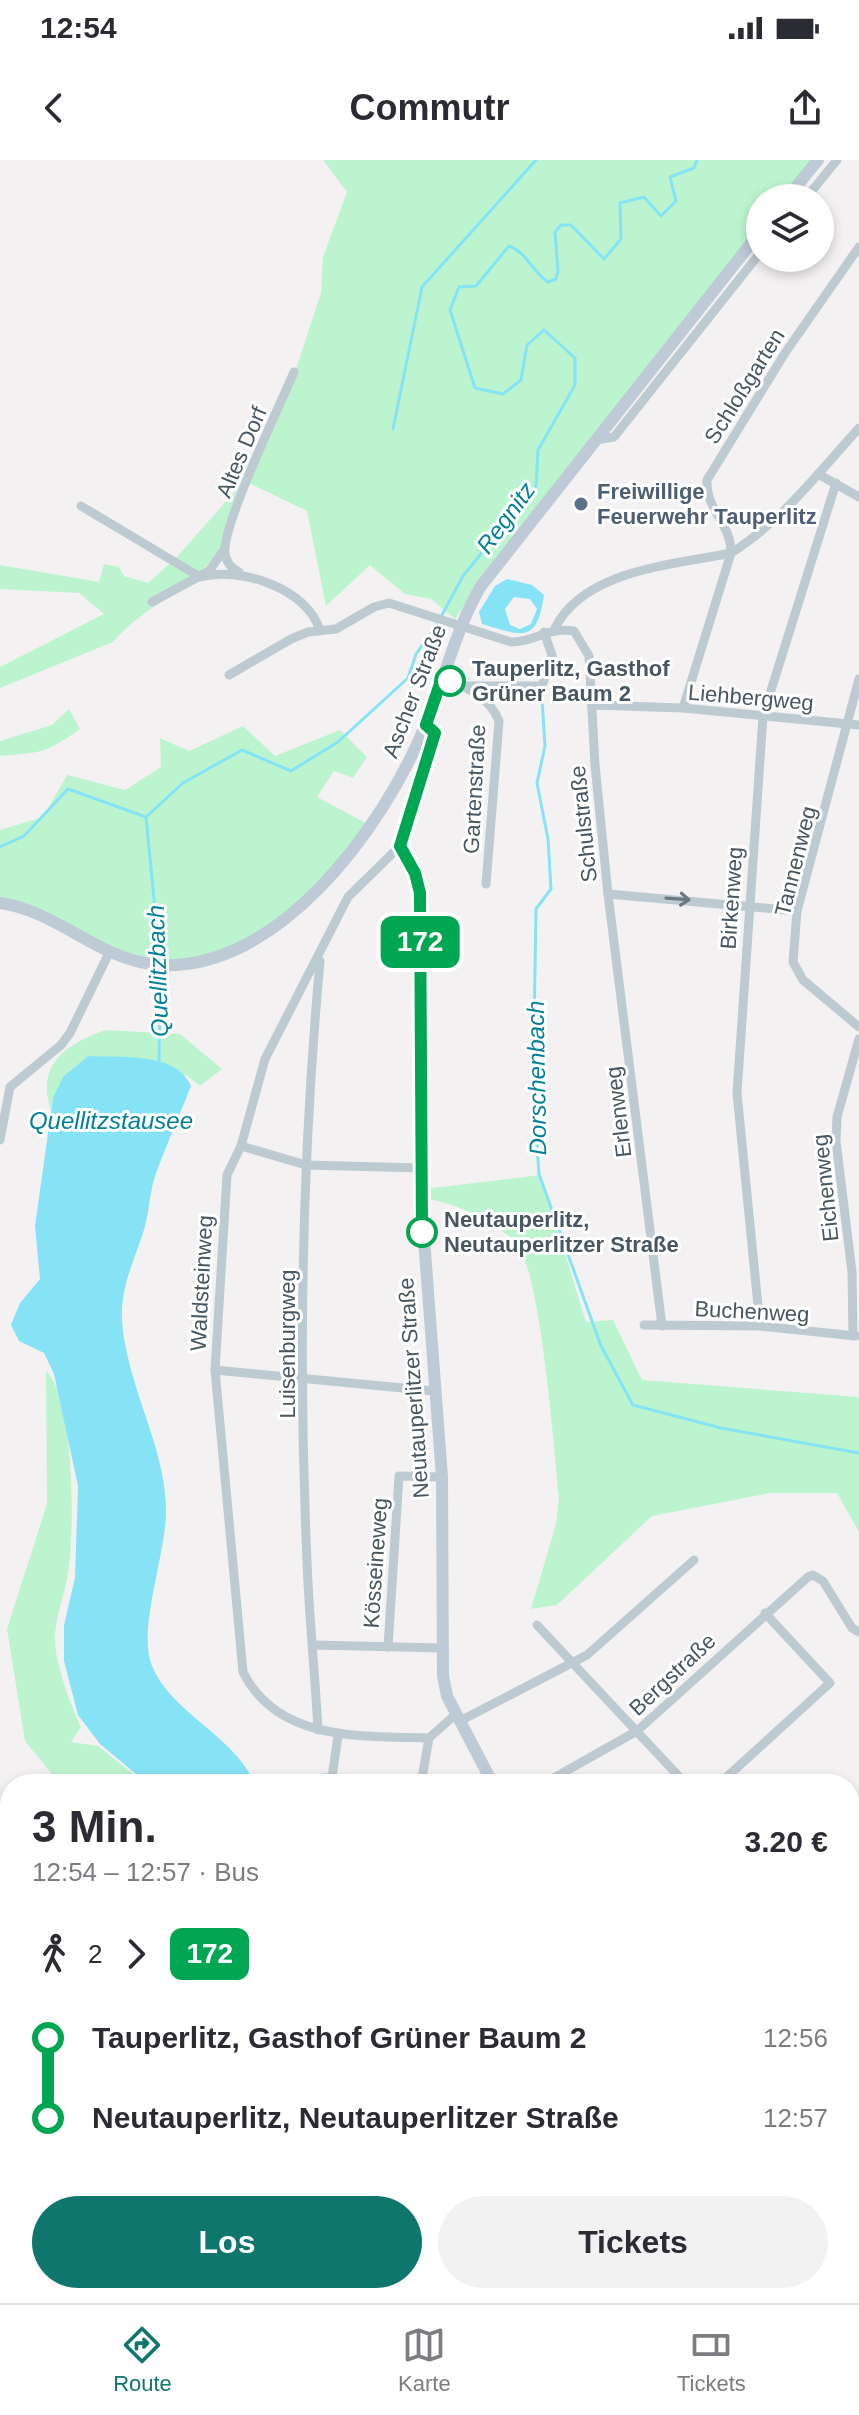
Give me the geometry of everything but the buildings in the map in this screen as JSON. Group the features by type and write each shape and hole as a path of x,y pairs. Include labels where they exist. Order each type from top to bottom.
{"street":[{"path":"798,184 818,160"},
{"path":"817,184 837,160"},
{"name":"Ascher Straße","path":"0,903 41,914 109,953 148,964 167,965 189,966 246,946 289,918 309,898 385,803 426,725 460,627 493,568 746,250"},
{"name":"Schloßgarten","path":"731,553 730,536 708,500 707,480 785,353 858,250"},
{"path":"595,440 614,437 746,271"},
{"name":"Altes Dorf","path":"200,577 218,561 225,547 234,514 294,372"},
{"path":"229,675 291,639 336,629 374,607 389,603 511,642 526,642 555,628 561,616 585,595 611,582 731,553 765,529 859,428"},
{"path":"818,474 859,497"},
{"name":"Birkenweg","path":"760,1326 737,1093 763,716 836,483"},
{"path":"81,506 200,577"},
{"path":"225,547 227,562 242,574"},
{"path":"683,708 731,553"},
{"name":"Altes Dorf","path":"152,602 200,577 223,571 242,574 297,599 314,614 320,631"},
{"name":"Schulstraße","path":"555,628 574,631 589,656 608,894 797,911"},
{"path":"464,686 542,686 552,655 544,632"},
{"name":"Gartenstraße","path":"442,678 464,686 495,710 499,721 486,884"},
{"name":"Tannenweg","path":"859,679 844,724 833,784 797,911 793,962 796,972 859,1027"},
{"name":"Liehbergweg","path":"592,705 683,708 859,725"},
{"path":"400,846 435,733 426,725"},
{"name":"Waldsteinweg","path":"400,846 348,897 320,958 265,1059 241,1146 227,1175 222,1203 215,1370 243,1672 250,1685 272,1709 338,1736 429,1738"},
{"name":"Neutauperlitzer Straße","path":"400,846 415,873 420,893 424,1271 442,1477 443,1676 458,1718 488,1774"},
{"name":"Erlenweg","path":"608,894 662,1326"},
{"path":"0,1140 10,1087 61,1045 70,1033 109,953"},
{"name":"Luisenburgweg","path":"318,1730 307,1561 304,1377 306,1165 320,958"},
{"name":"Eichenweg","path":"856,1336 852,1272 836,1141 837,1117 859,1039"},
{"path":"241,1146 306,1165 421,1168"},
{"name":"Buchenweg","path":"644,1325 760,1326 856,1336"},
{"path":"215,1370 434,1391"},
{"name":"Kösseineweg","path":"388,1647 399,1476 442,1477"},
{"path":"423,1774 429,1738 458,1718 587,1655 694,1560"},
{"name":"Bergstraße","path":"561,1774 637,1731 765,1613 813,1575 823,1581 852,1628 859,1632"},
{"path":"730,1774 830,1683 765,1613"},
{"path":"537,1625 677,1774"},
{"name":"Kösseineweg","path":"313,1645 443,1648"},
{"path":"332,1774 338,1736"}],"green space":[{"path":"323,160 812,160 792,184 746,184 746,242 499,555 455,619 431,599 405,594 370,565 326,606 307,511 249,483 223,544 194,577 113,642 0,688 0,667 104,614 79,593 0,589 0,565 99,582 104,564 119,567 124,576 148,583 176,558 244,481 296,369 321,293 323,257 347,192"},
{"path":"69,709 80,729 43,750 0,756 0,741 52,725"},
{"path":"243,726 275,756 340,730 367,757 353,778 334,771 317,797 368,824 310,899 247,948 147,966 67,929 0,905 0,830 43,817 67,775 125,790 161,767 160,738 189,751"},
{"path":"105,1030 180,1034 222,1069 200,1086 186,1075 53,1098 51,1110 47,1081 57,1059 78,1042"},
{"path":"541,1175 586,1322 613,1320 642,1380 859,1397 859,1532 837,1493 770,1493 652,1516 557,1605 531,1609 556,1524 559,1497 545,1363 533,1288 525,1260 508,1235 460,1208 424,1199 424,1189"},
{"path":"46,1371 56,1386 68,1436 72,1529 67,1581 55,1639 68,1696 81,1727 71,1742 98,1746 133,1774 52,1774 25,1741 7,1629 47,1504"}],"water":[{"path":"507,579 532,585 544,595 541,611 532,629 518,633 482,624 479,612 495,586","holes":["514,597 530,599 537,609 531,624 520,629 510,625 505,609"]},
{"name":"Quellitzstausee","path":"88,1056 131,1057 173,1067 184,1075 191,1086 155,1176 122,1306 127,1353 157,1451 165,1491 165,1529 150,1612 148,1651 152,1666 174,1698 233,1752 249,1774 136,1774 100,1744 78,1715 64,1661 64,1625 75,1578 78,1486 54,1374 44,1353 19,1341 11,1325 20,1303 40,1279 35,1226 53,1098 63,1077"}],"waterway":[{"path":"393,429 422,287 536,160"},
{"name":"Regnitz","path":"0,847 24,836 68,789 146,817 183,783 242,750 291,771 338,742 408,678 416,654 436,626 463,576 536,486 538,450 575,385 575,358 544,330 527,345 521,380 503,394 475,388 450,310 459,287 476,286 509,246 548,282 556,279 555,232 561,225 571,225 604,259 621,239 620,203 644,197 661,216 676,201 670,177 694,168 697,160"},
{"name":"Dorschenbach","path":"542,699 545,746 537,783 548,839 551,889 536,909 533,1092 539,1174 601,1346 633,1405 721,1428 859,1453"},
{"name":"Quellitzbach","path":"146,817 160,960"},
{"name":"Quellitzbach","path":"159,1064 160,968"}],"bus line":[{"name":"172","path":"422,1232 420,893 415,873 400,846 435,733 426,725 442,678 450,681"}],"place":[{"name":"Freiwillige Feuerwehr Tauperlitz","path":"581,504"},
{"name":"Tauperlitz, Gasthof Grüner Baum 2","path":"450,681"},
{"name":"Neutauperlitz, Neutauperlitzer Straße","path":"422,1232"}]}
